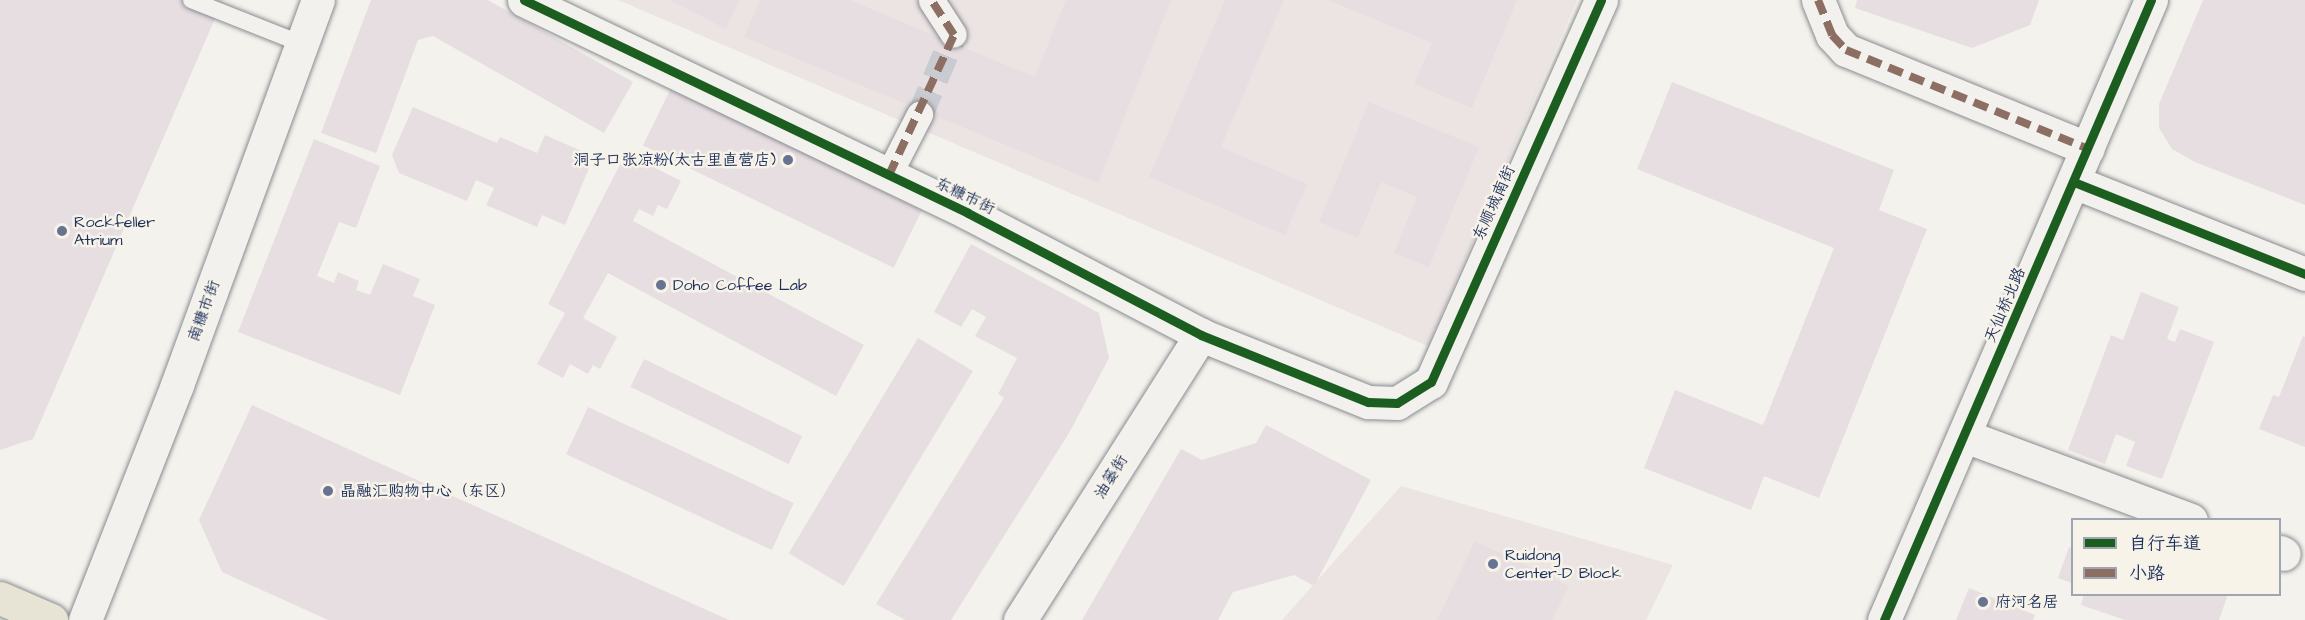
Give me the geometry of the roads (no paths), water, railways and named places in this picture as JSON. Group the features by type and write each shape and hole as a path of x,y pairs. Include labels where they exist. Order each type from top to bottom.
{"main road":[{"path":"0,598 51,620"}],"street":[{"name":"南糠市街","path":"85,620 177,385 318,0"},
{"name":"东糠市街","path":"524,0 890,175 1201,335 1368,402 1398,403"},
{"path":"932,0 954,35"},
{"name":"东顺城南街","path":"1398,403 1431,382 1601,0"},
{"path":"1818,0 1832,35 1846,50 2088,149"},
{"name":"天仙桥北路","path":"1884,620 2151,0"},
{"path":"890,175 920,115"},
{"path":"2074,182 2305,274"},
{"name":"油篓街","path":"1020,620 1201,335"},
{"path":"1965,436 2188,518"}],"lane":[{"path":"191,0 302,44"}],"tunnel":[{"path":"920,115 954,35"}],"place":[{"name":"洞子口张凉粉(太古里直营店)","path":"788,160"},
{"name":"Rockfeller Atrium","path":"62,231"},
{"name":"Doho Coffee Lab","path":"661,285"},
{"name":"晶融汇购物中心（东区）","path":"328,491"},
{"name":"Ruidong Center-D Block","path":"1493,564"},
{"name":"府河名居","path":"1983,602"}]}
